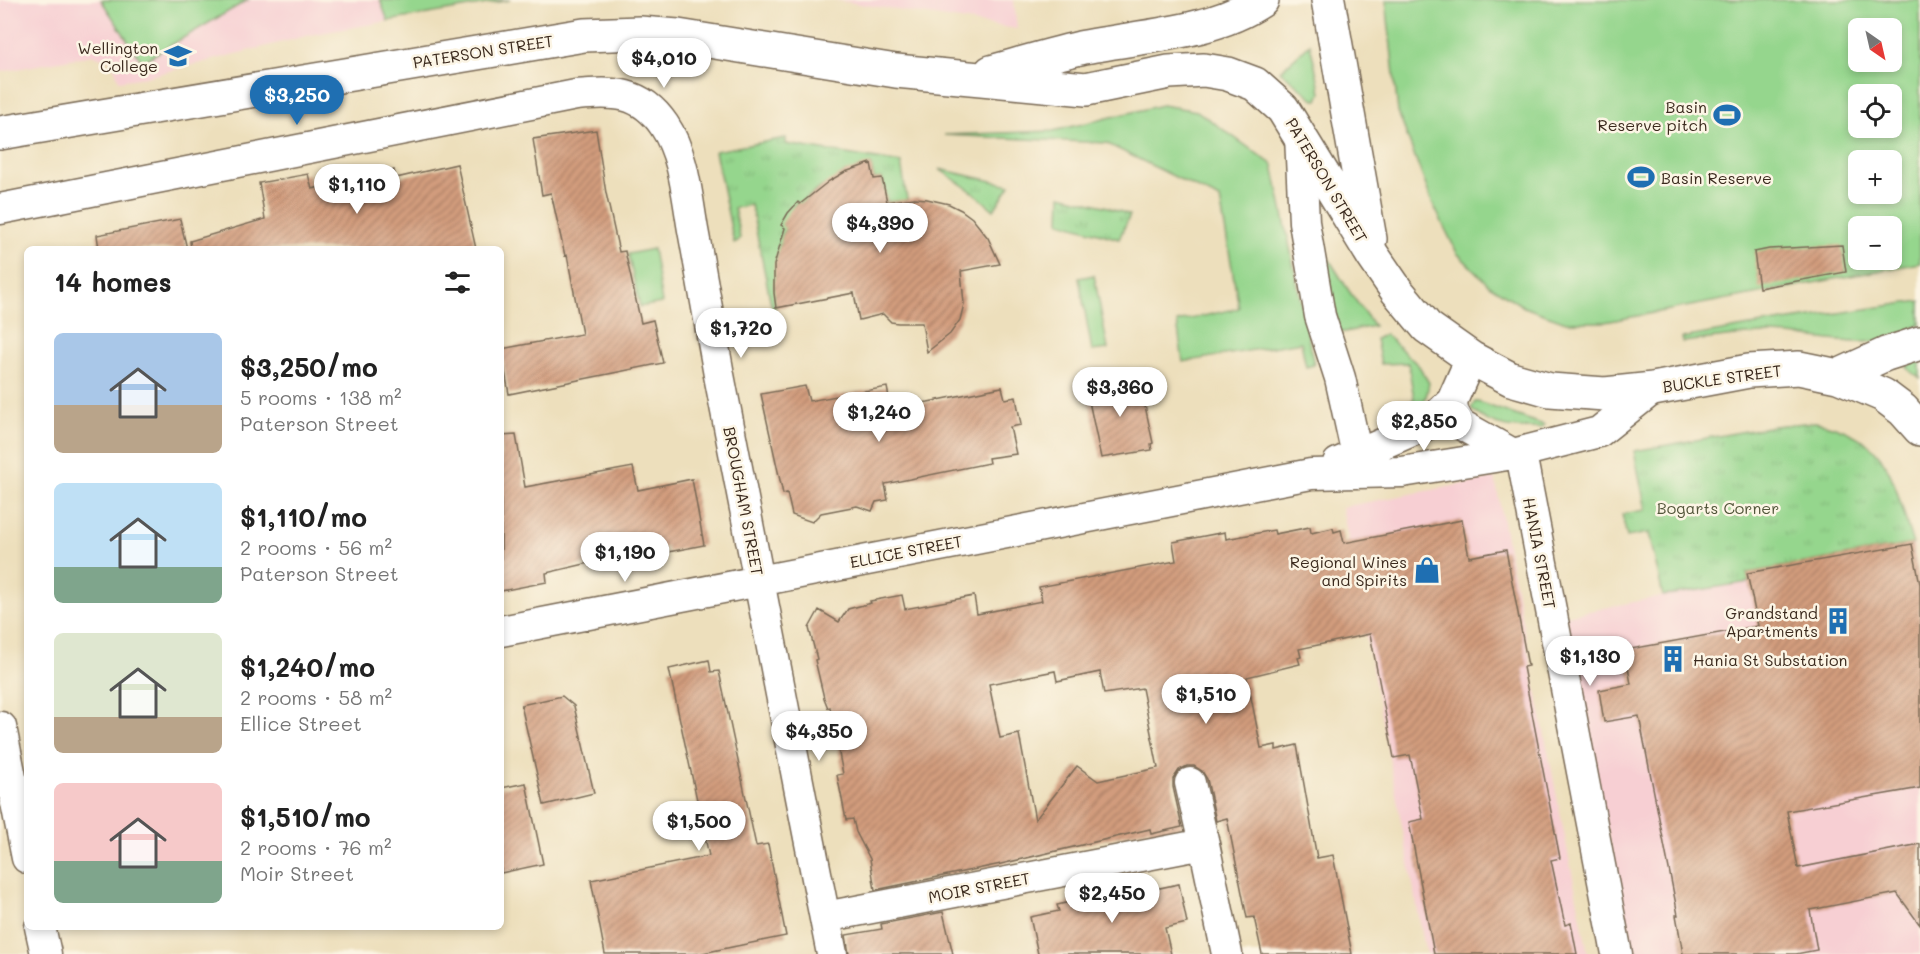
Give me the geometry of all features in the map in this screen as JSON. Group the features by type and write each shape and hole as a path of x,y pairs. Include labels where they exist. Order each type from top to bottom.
{"highway":[{"name":"PATERSON STREET","path":"969,78 1080,48 1201,25 1241,12 1262,0"},
{"path":"1328,0 1373,256"},
{"name":"PATERSON STREET","path":"0,133 584,35 640,33 678,36 896,71 1086,89 1169,72 1204,70 1228,74 1255,84 1283,109 1397,291 1427,327 1471,358"},
{"path":"1838,376 1886,354 1920,342"},
{"name":"BUCKLE STREET","path":"1471,358 1511,379 1550,390 1605,394 1653,389 1749,371 1799,368 1838,376 1883,395 1903,410 1920,429"}],"street":[{"name":"BROUGHAM STREET","path":"0,209 544,101 600,92 626,95 641,101 654,112 665,125 674,143 684,178 832,954"},
{"path":"1300,136 1304,222 1320,316 1340,378 1357,455"},
{"name":"ELLICE STREET","path":"1311,474 1428,424 1452,401 1471,358"},
{"name":"ELLICE STREET","path":"504,630 759,579 1311,474 1402,472 1514,454 1599,432 1653,389"},
{"path":"1452,401 1452,411 1467,430 1514,454"},
{"name":"HANIA STREET","path":"1514,454 1522,459 1524,467 1617,954"},
{"path":"9,725 24,836"},
{"path":"1191,783 1227,954"},
{"name":"MOIR STREET","path":"825,917 1204,844"},
{"path":"41,930 46,954"}],"shaded area":[{"name":"Wellington College","path":"0,0 510,0 310,35 146,77 119,81 112,61 93,55 0,72"},
{"path":"834,0 1014,0 1017,29"},
{"path":"1495,478 1588,954 1426,954 1342,507"},
{"path":"1913,544 1920,582 1920,954 1632,954 1565,616 1748,582 1747,573"}],"green space":[{"path":"101,0 248,0 142,62"},
{"path":"380,0 510,0 388,21"},
{"name":"Basin Reserve","path":"1386,0 1920,0 1920,263 1902,266 1902,216 1848,216 1848,270 1883,270 1605,322 1566,322 1524,307 1489,285 1457,253 1432,202 1398,112"},
{"path":"1310,44 1321,93 1318,100 1315,100 1280,71"},
{"path":"1162,105 1197,111 1273,165 1314,365 1306,367 1301,342 1183,362 1177,322 1239,308 1220,199 1106,143 944,135 1053,131"},
{"path":"786,138 786,144 901,163 907,199 891,221 882,178 874,179 871,165 842,176 816,190 801,204 797,202 791,210 778,251 774,279 776,308 772,309 751,205 734,208 740,238 734,243 715,151"},
{"path":"939,169 1010,185 994,210"},
{"path":"1061,195 1130,215 1119,239 1060,222"},
{"path":"653,249 662,303 640,307 628,254"},
{"path":"1323,250 1349,291 1374,326 1339,333"},
{"path":"1094,275 1108,349 1092,351 1079,278"},
{"path":"1920,301 1920,325 1870,342 1770,334 1683,342 1682,338 1750,326"},
{"path":"1385,334 1419,366 1429,383 1425,400 1417,414 1411,418 1405,419 1398,416 1390,409 1391,406 1412,401 1414,398 1408,363 1381,364 1376,339"},
{"path":"1920,359 1920,378 1907,366"},
{"path":"1475,402 1544,425 1542,428 1522,428 1487,421 1471,409"},
{"name":"Bogarts Corner","path":"1815,422 1860,438 1874,450 1885,464 1893,481 1913,544 1747,573 1749,582 1663,596 1649,533 1627,537 1622,514 1646,510 1634,451 1774,426"}],"building":[{"path":"596,130 606,193 619,252 625,251 641,323 653,320 663,363 509,394 504,366 504,348 582,334 567,255 565,256 551,193 542,195 533,139"},
{"path":"871,163 874,179 882,178 887,202 915,198 927,199 949,204 961,210 972,218 988,238 1000,264 961,271 964,304 960,320 950,334 927,352 922,323 891,322 883,314 859,320 854,293 776,308 774,265 785,228 781,225 788,213 798,202 800,204 829,181 845,172"},
{"path":"457,164 475,246 191,246 190,241 265,219 259,183 308,174 312,189 394,170 396,178"},
{"path":"180,219 186,246 99,246 97,235"},
{"path":"1842,245 1846,272 1759,288 1754,252 1769,249"},
{"path":"1139,378 1153,443 1151,444 1152,450 1101,458 1086,387"},
{"path":"805,386 809,401 887,387 891,408 1002,387 1005,399 1016,397 1021,425 1010,427 1016,454 988,458 989,463 885,484 888,500 876,502 872,511 857,506 821,513 812,522 792,515 787,493 783,494 761,394"},
{"path":"516,435 525,487 633,467 638,490 692,479 704,545 668,552 667,547 602,560 546,573 547,582 504,590 504,436"},
{"path":"1462,520 1469,557 1506,550 1528,666 1523,667 1560,858 1551,860 1565,925 1571,923 1577,954 1434,954 1409,822 1423,819 1410,755 1394,758 1370,634 1299,649 1300,664 1247,677 1261,748 1276,745 1276,750 1297,745 1317,858 1333,855 1352,954 1262,954 1254,917 1247,918 1227,818 1216,821 1207,779 1202,771 1194,766 1187,766 1179,770 1173,779 1182,827 1151,834 1150,829 1001,864 875,890 870,859 856,832 853,819 846,820 837,775 843,774 830,707 828,708 824,698 809,628 819,610 839,622 848,609 871,603 870,601 902,595 905,609 974,596 977,614 1042,601 1039,587 1176,561 1173,542 1225,532 1226,539 1274,530 1275,534 1310,527 1311,533 1333,528 1334,532 1341,530 1344,543","holes":["1055,671 1057,681 1100,672 1104,694 1142,688 1158,768 1098,781 1077,766 1035,820 1019,734 1000,738 989,684"]},
{"path":"1912,544 1920,584 1920,788 1787,811 1798,868 1920,844 1920,925 1897,893 1810,910 1817,950 1796,954 1683,954 1676,915 1678,915 1639,716 1604,722 1599,690 1631,684 1625,650 1758,626 1747,573"},
{"path":"709,660 711,672 719,671 756,846 768,844 786,936 698,954 605,954 591,880 709,856 669,669"},
{"path":"562,696 574,706 594,793 544,805 521,705"},
{"path":"526,783 543,864 504,872 504,787"},
{"path":"1179,884 1187,923 1165,928 1171,954 1038,954 1030,917 1059,911 1057,905 1106,894 1107,899"},
{"path":"943,912 953,954 849,954 846,935 882,929 881,924"}],"place":[{"name":"Wellington College","path":"178,56"},
{"name":"Basin Reserve pitch","path":"1727,115"},
{"name":"Basin Reserve","path":"1641,177"},
{"name":"Regional Wines and Spirits","path":"1427,570"},
{"name":"Grandstand Apartments","path":"1838,621"},
{"name":"Hania St Substation","path":"1673,659"}]}
